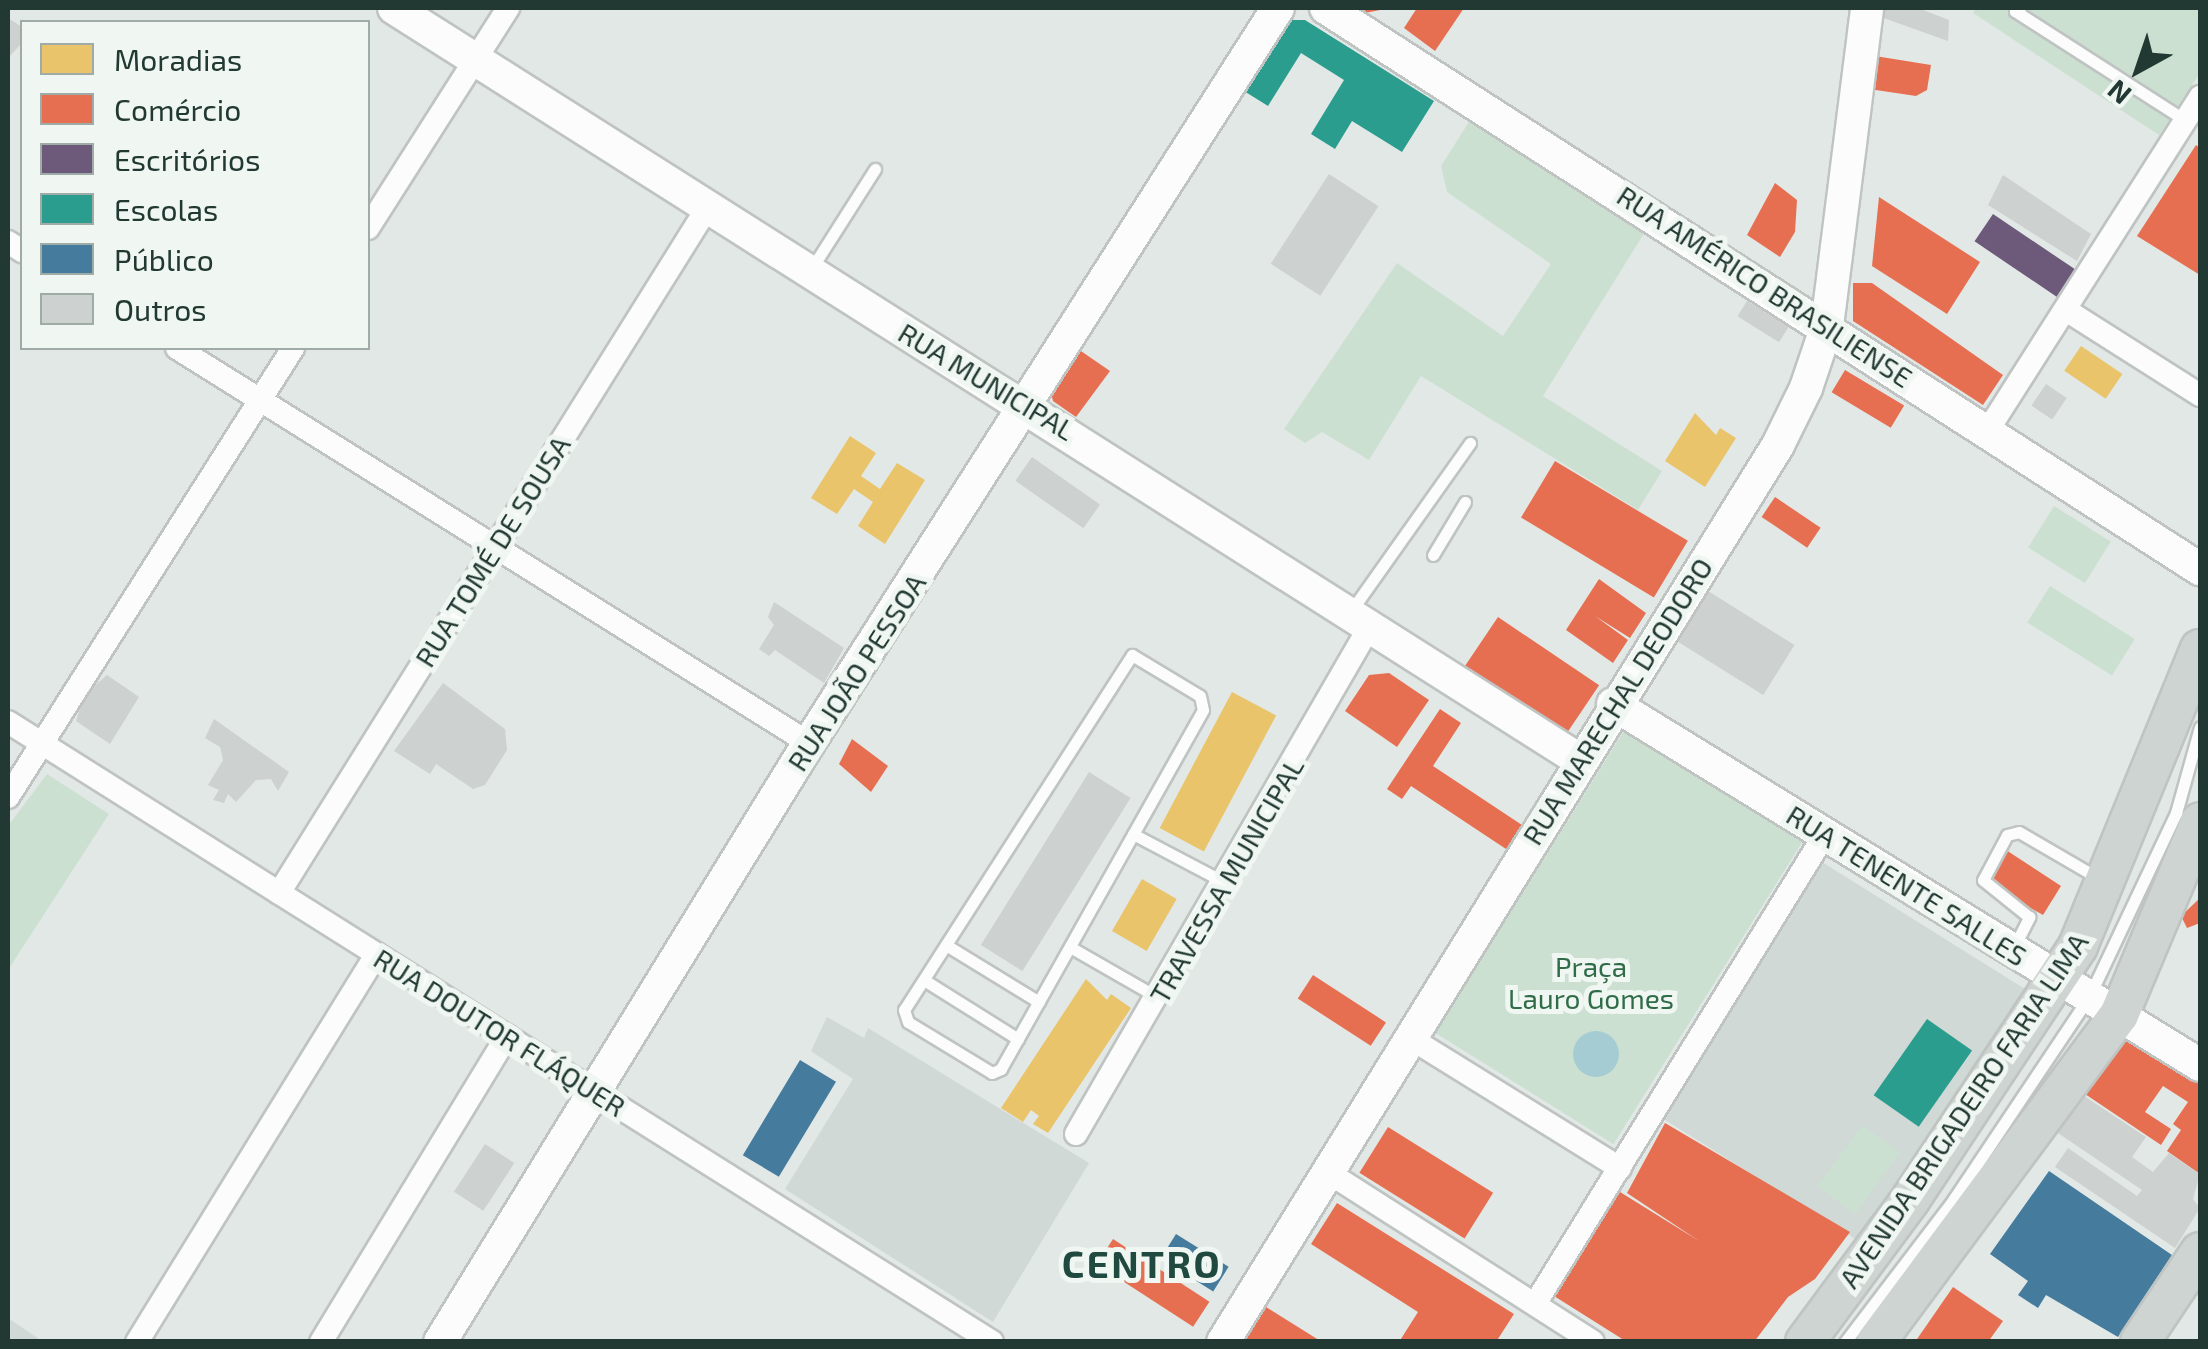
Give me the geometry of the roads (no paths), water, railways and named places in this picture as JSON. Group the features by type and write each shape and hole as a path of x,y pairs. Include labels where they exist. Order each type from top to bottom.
{"main road":[{"name":"AVENIDA BRIGADEIRO FARIA LIMA","path":"1805,1342 1910,1200 2089,996 2106,882 2200,649"},
{"name":"AVENIDA BRIGADEIRO FARIA LIMA","path":"1876,1342 2200,822"},
{"path":"2140,1342 2200,1252"}],"street":[{"name":"RUA MUNICIPAL","path":"394,8 706,210 1028,404 1578,759"},
{"path":"370,225 508,8"},
{"name":"RUA JOÃO PESSOA","path":"440,1342 810,744 1278,8"},
{"name":"RUA AMÉRICO BRASILIENSE","path":"1326,8 1828,326 2200,569"},
{"name":"RUA MARECHAL DEODORO","path":"1223,1342 1578,759 1778,445 1828,326 1867,8"},
{"path":"1988,430 2193,125 2200,96"},
{"name":"RUA TOMÉ DE SOUSA","path":"280,894 706,210"},
{"path":"2066,310 2200,395"},
{"path":"181,350 810,744"},
{"path":"8,797 45,746 292,350"},
{"name":"TRAVESSA MUNICIPAL","path":"1076,1134 1225,883 1361,617"},
{"name":"RUA TENENTE SALLES","path":"1613,704 2200,1065"},
{"name":"RUA DOUTOR FLÁQUER","path":"8,722 595,1092 960,1333 992,1342"},
{"path":"1535,1304 1825,834"},
{"path":"137,1342 377,954"},
{"path":"321,1342 507,1036"},
{"path":"1410,1038 1620,1168"},
{"path":"1329,1173 1593,1342"}],"lane":[{"path":"2020,8 2016,11 2193,125"},
{"path":"808,273 875,169"},
{"path":"1361,617 1470,443"},
{"path":"1432,555 1465,502"},
{"path":"1132,655 1204,703 1133,834 1018,1040 992,1073 908,1022 904,1010 1132,655"},
{"path":"1845,1342 1953,1200 2089,996 2176,812 2200,726"},
{"path":"2012,949 2028,929 2028,917 1983,880 2007,835 2019,832 2106,882"},
{"path":"1133,834 1225,883"},
{"path":"946,945 1038,1002"},
{"path":"1070,947 1157,998"},
{"path":"924,980 1018,1040"}],"water":[{"path":"1596,1031 1612,1038 1619,1054 1612,1070 1596,1077 1580,1070 1573,1054 1580,1038"}],"district":[{"name":"CENTRO","path":"1142,1264"}],"park label":[{"name":"Praça Lauro Gomes","path":"1591,982"}]}
